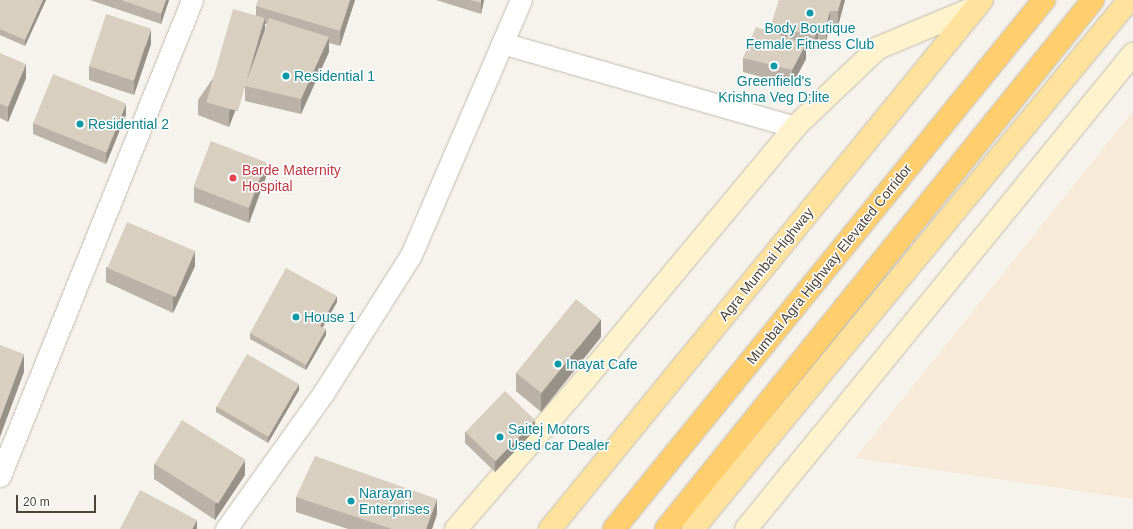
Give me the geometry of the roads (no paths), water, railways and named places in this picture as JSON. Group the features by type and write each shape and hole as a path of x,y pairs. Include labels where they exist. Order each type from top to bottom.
{"highway":[{"name":"Mumbai Agra Highway Elevated Corridor","path":"614,529 1044,0"},
{"path":"666,529 1093,0"}],"main road":[{"path":"693,529 1129,0"},
{"name":"Agra Mumbai Highway","path":"550,529 978,2"}],"street":[{"path":"0,476 192,0"},
{"path":"226,529 324,392 410,255 521,0"},
{"path":"456,529 587,377 795,127 878,48 978,2"},
{"path":"502,43 795,127"},
{"path":"746,529 1133,54"}],"place":[{"name":"Body Boutique Female Fitness Club","path":"810,13"},
{"name":"Greenfield's Krishna Veg D;lite","path":"774,66"},
{"name":"Residential 1","path":"286,76"},
{"name":"Residential 2","path":"80,124"},
{"name":"Barde Maternity Hospital","path":"233,178"},
{"name":"House 1","path":"296,317"},
{"name":"Inayat Cafe","path":"558,364"},
{"name":"Saitej Motors Used car Dealer","path":"500,437"},
{"name":"Narayan Enterprises","path":"351,501"}]}
